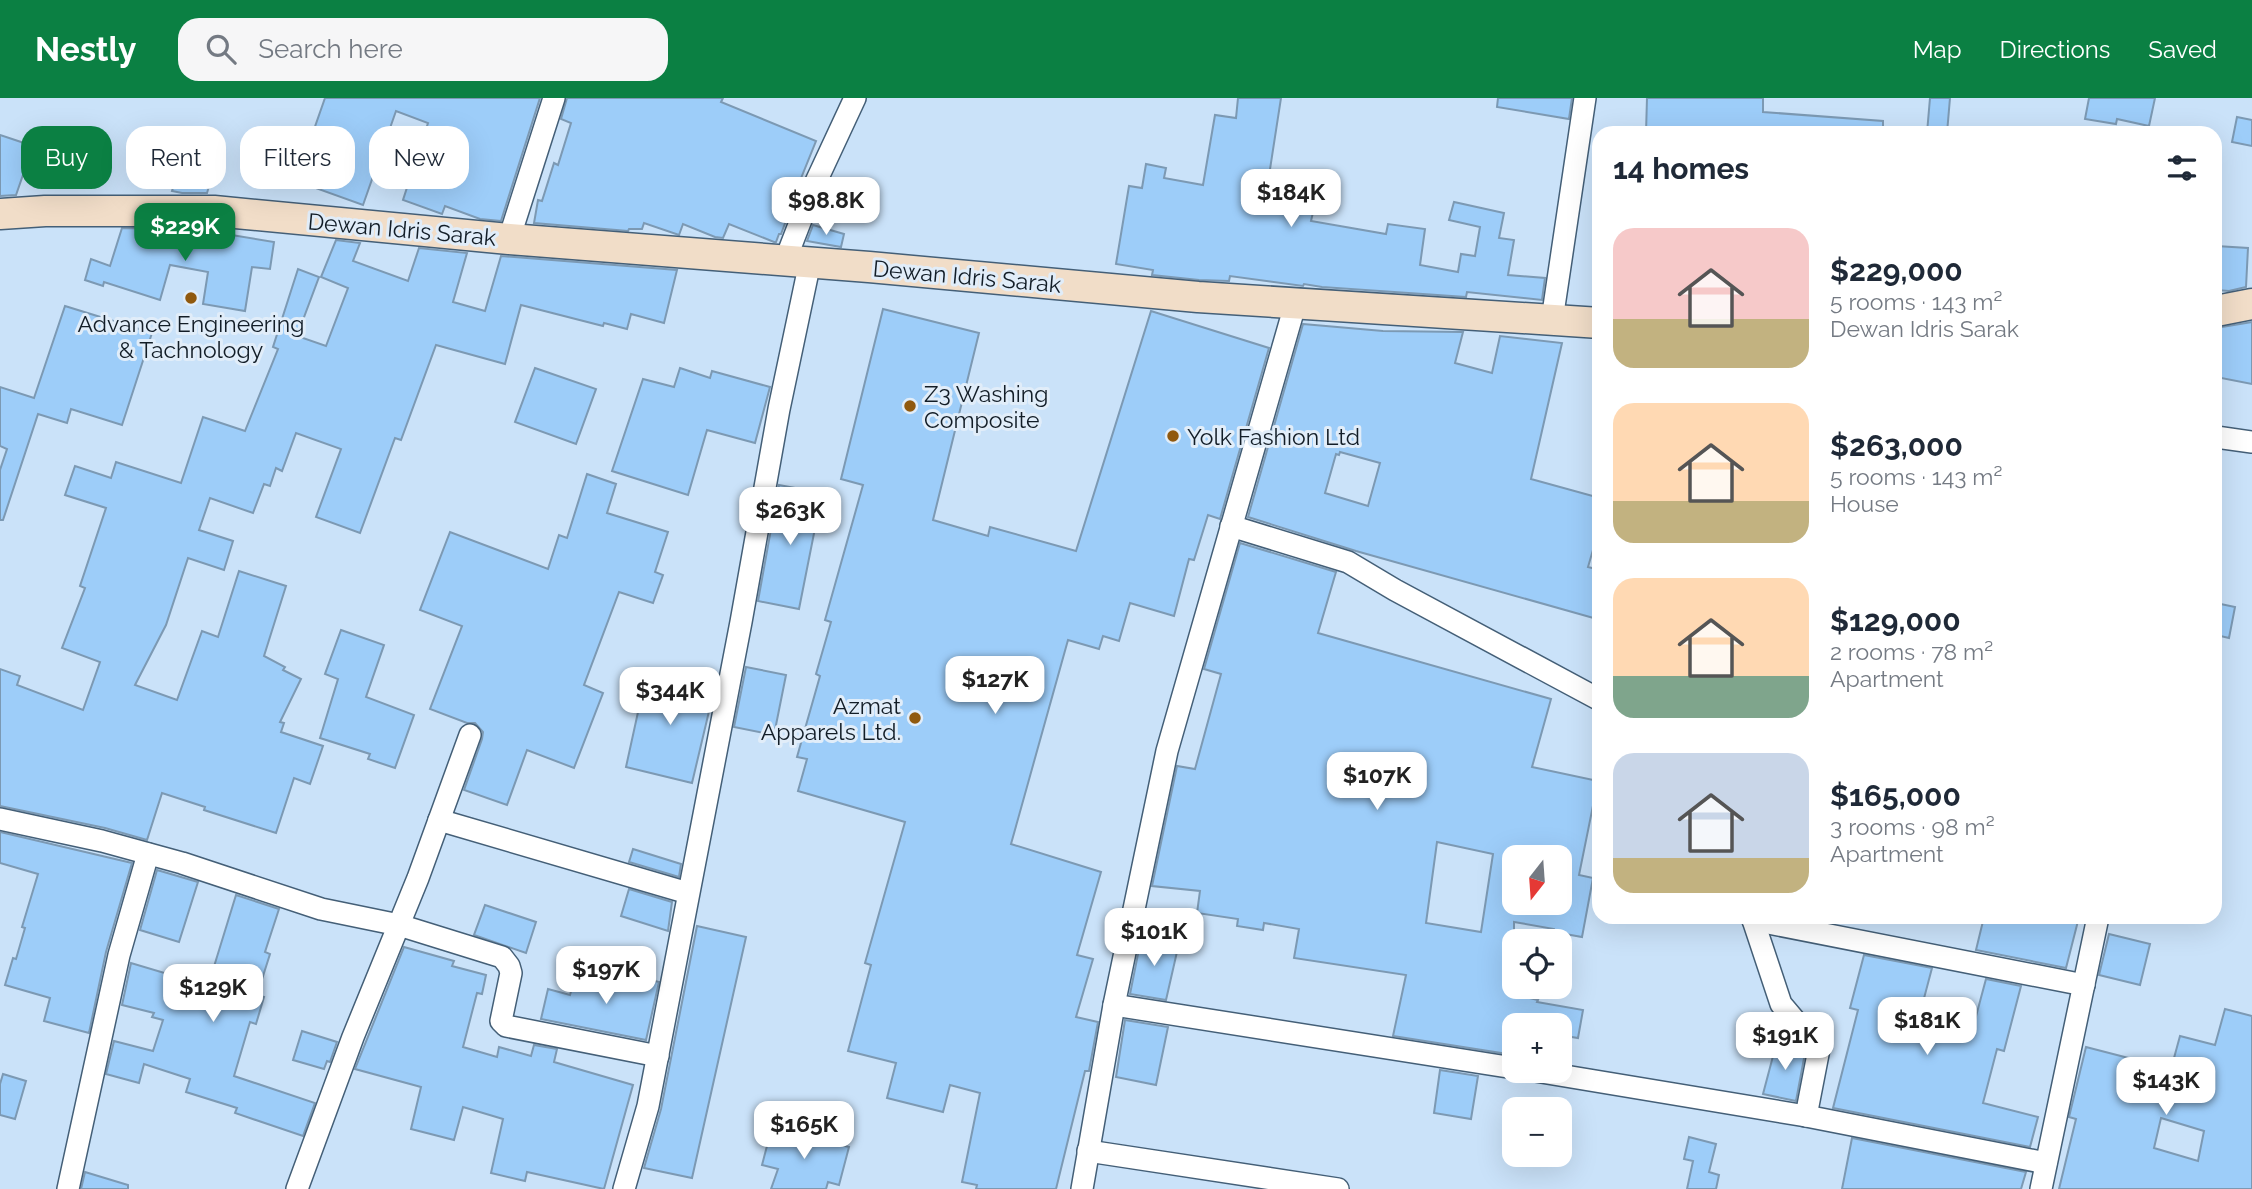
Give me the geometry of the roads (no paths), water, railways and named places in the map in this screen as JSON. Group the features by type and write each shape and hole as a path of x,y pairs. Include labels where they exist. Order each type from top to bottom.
{"main road":[{"name":"Dewan Idris Sarak","path":"2,219 45,211 214,211 509,239 1295,305 1592,322"},
{"path":"2222,310 2252,303"}],"street":[{"path":"509,239 554,98"},
{"path":"624,1189 648,1106 741,622 779,409 798,262 814,186 855,98"},
{"path":"1552,320 1585,98"},
{"path":"1082,1189 1115,1005 1167,751 1295,305"},
{"path":"2222,437 2252,442"},
{"path":"1231,526 1348,562 1592,696"},
{"path":"297,1189 470,735"},
{"path":"0,819 102,841 321,909 398,925 502,957 511,974 501,1021 506,1026 658,1056"},
{"path":"439,820 688,893"},
{"path":"68,1189 119,956 148,854"},
{"path":"1754,924 1781,1004 1819,1049 1806,1116"},
{"path":"1782,924 2084,985"},
{"path":"2041,1189 2097,924"},
{"path":"1115,1005 1502,1066"},
{"path":"1572,1077 1806,1116 2046,1163"},
{"path":"1088,1152 1338,1189"}],"place":[{"name":"Advance Engineering & Tachnology","path":"191,298"},
{"name":"Z3 Washing Composite","path":"910,406"},
{"name":"Yolk Fashion Ltd","path":"1173,436"},
{"name":"Azmat Apparels Ltd.","path":"915,718"}]}
